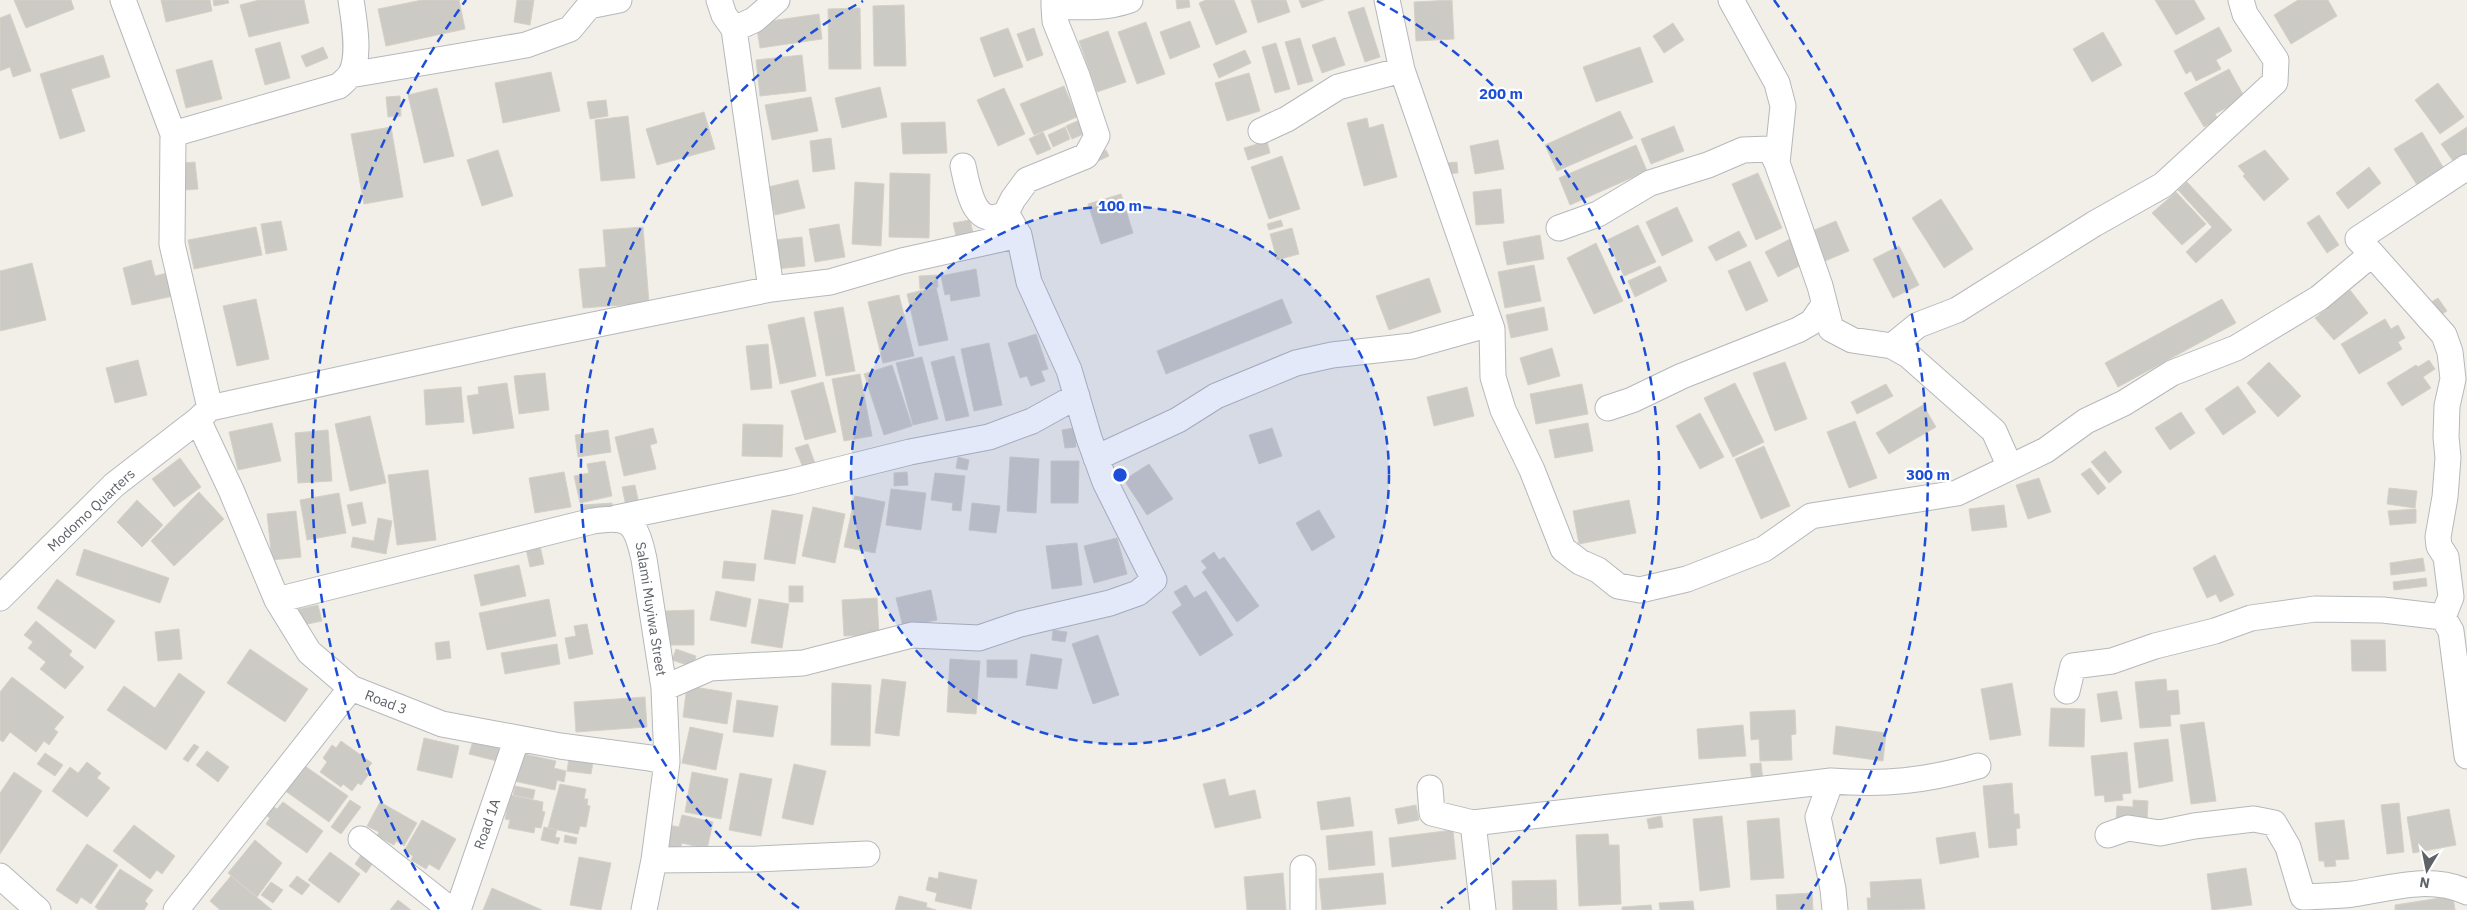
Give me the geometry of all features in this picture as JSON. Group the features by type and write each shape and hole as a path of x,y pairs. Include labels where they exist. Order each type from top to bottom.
{"street":[{"path":"124,0 173,134 172,244 204,414 231,490 277,600 309,652 351,688"},
{"path":"173,134 339,86 350,75 355,61 355,28 351,0"},
{"path":"350,75 526,45 570,29 588,3 619,0"},
{"path":"719,0 724,15 734,29 771,289"},
{"path":"734,29 754,20 776,0"},
{"path":"963,166 971,201 977,212 987,217 998,218 1006,213 1013,199 1027,180 1086,156 1097,136 1055,21 1054,3 1092,7 1119,4 1130,0"},
{"path":"1387,0 1402,70 1490,324 1493,377 1504,410 1532,470 1563,549 1580,562 1598,570 1618,586 1640,590 1687,579 1764,549 1811,516 1957,493 2046,450 2086,421 2124,403 2172,373 2236,348 2319,298 2372,254"},
{"path":"1731,0 1776,82 1783,106 1777,163"},
{"path":"1892,346 1918,325 1957,310 2094,224 2164,185 2276,82 2276,60 2245,14 2240,0"},
{"path":"1261,131 1288,120 1338,87 1402,70"},
{"path":"1559,228 1598,214 1650,182 1708,164 1740,144 1770,149 1777,163 1820,286 1822,319"},
{"path":"2467,167 2358,239 2444,336 2450,352 2453,379 2447,406 2446,436 2448,458 2456,498 2438,537 2439,546 2446,557 2450,597 2443,617 2450,631 2467,756"},
{"path":"664,688 710,668 803,663 912,635 979,638 1020,624 1110,603 1138,593 1154,580 1104,482 1061,348 1029,282 1020,235 1006,213"},
{"path":"204,414 519,340 771,289 830,282 902,262 1020,235"},
{"path":"1822,319 1852,340 1892,346 1908,355 1994,431 2010,467"},
{"path":"1608,408 1632,400 1700,368 1822,319"},
{"path":"1096,458 1178,420 1216,396 1296,363 1332,355 1412,346 1490,324"},
{"path":"277,600 593,521 616,518 790,482 910,452 989,437 1032,421 1077,396"},
{"name":"Modomo Quarters","path":"1,594 114,485 204,414"},
{"name":"Salami Muyiwa Street","path":"616,518 631,524 640,538 664,688 667,762 654,860 644,910"},
{"path":"2067,691 2073,666 2112,661 2155,646 2215,631 2251,618 2315,609 2384,610 2443,617"},
{"name":"Road 3","path":"176,910 351,688 442,724 667,762"},
{"name":"Road 1A","path":"458,910 517,738"},
{"path":"1430,788 1432,813 1473,823 1831,781 1900,783 1942,776 1978,766"},
{"path":"1831,781 1818,817 1833,889 1835,910"},
{"path":"2108,836 2128,828 2160,833 2254,818 2274,823 2288,847 2303,897 2351,894 2417,883 2453,885 2467,892"},
{"path":"1473,823 1483,910"},
{"path":"361,838 451,910"},
{"path":"654,860 756,860 867,854"},
{"path":"1303,868 1303,910"},
{"path":"0,876 38,910"}],"building":[{"path":"14,0 71,0 74,9 26,28"},
{"path":"161,0 210,0 212,11 166,22"},
{"path":"213,0 228,0 229,3 214,6"},
{"path":"259,0 304,0 309,23 249,37 240,5"},
{"path":"422,0 459,0 465,29 386,46 378,9"},
{"path":"517,0 534,0 530,25 514,22"},
{"path":"1176,0 1189,0 1190,7 1177,9"},
{"path":"1206,0 1234,0 1247,32 1216,45 1199,3"},
{"path":"1251,0 1286,0 1290,12 1258,23"},
{"path":"1299,0 1324,0 1302,8"},
{"path":"1452,0 1454,39 1416,41 1414,2"},
{"path":"2155,0 2194,0 2205,19 2176,35"},
{"path":"2298,0 2328,0 2337,16 2291,44 2274,15"},
{"path":"904,5 906,66 874,66 873,6"},
{"path":"1364,7 1380,57 1365,62 1348,12"},
{"path":"860,8 861,69 829,69 828,9"},
{"path":"10,14 31,71 13,77 10,67 0,71 0,18"},
{"path":"819,14 822,39 760,48 756,23"},
{"path":"1190,21 1200,47 1170,59 1160,32"},
{"path":"1146,22 1165,74 1137,84 1118,32"},
{"path":"1673,23 1684,40 1664,53 1653,36"},
{"path":"2219,27 2232,51 2216,60 2221,69 2196,81 2191,71 2186,74 2174,51"},
{"path":"1008,28 1023,67 994,77 980,38"},
{"path":"1034,28 1043,55 1027,61 1017,34"},
{"path":"1108,31 1126,82 1097,92 1079,41"},
{"path":"2103,32 2122,65 2092,82 2073,49"},
{"path":"1335,37 1345,65 1322,73 1312,45"},
{"path":"1300,38 1313,81 1298,85 1285,42"},
{"path":"280,42 290,78 265,85 255,49"},
{"path":"1276,43 1290,89 1275,93 1262,47"},
{"path":"323,47 328,58 306,67 301,56"},
{"path":"1640,47 1653,82 1596,102 1583,67"},
{"path":"1245,50 1251,63 1219,78 1213,64"},
{"path":"103,55 110,77 71,89 85,131 60,139 40,74"},
{"path":"802,55 806,91 760,96 756,60"},
{"path":"212,60 222,99 186,108 176,70"},
{"path":"2229,69 2245,98 2215,114 2218,119 2204,127 2184,93"},
{"path":"551,72 560,111 503,123 495,83"},
{"path":"1249,73 1260,111 1227,121 1215,83"},
{"path":"2438,83 2464,117 2440,134 2415,100"},
{"path":"1064,86 1077,117 1034,135 1020,104"},
{"path":"880,87 887,117 842,128 835,98"},
{"path":"437,88 454,156 424,163 408,95"},
{"path":"1004,88 1025,134 998,146 977,100"},
{"path":"400,96 401,116 388,117 386,97"},
{"path":"811,97 818,131 772,140 765,105"},
{"path":"606,100 608,116 590,119 587,102"},
{"path":"1620,111 1633,138 1557,171 1545,145"},
{"path":"704,112 715,149 657,165 646,129"},
{"path":"628,116 635,178 601,181 595,120"},
{"path":"1367,118 1369,128 1383,124 1397,177 1364,186 1347,123"},
{"path":"1082,119 1088,132 1072,139 1066,126"},
{"path":"945,122 947,153 903,154 901,123"},
{"path":"1674,126 1684,151 1651,164 1641,139"},
{"path":"391,127 403,197 364,204 351,134"},
{"path":"1065,127 1070,139 1053,147 1048,135"},
{"path":"2467,127 2467,166 2460,171 2441,144"},
{"path":"1043,132 1051,149 1037,155 1029,139"},
{"path":"2422,132 2446,172 2419,188 2394,149"},
{"path":"831,138 835,169 813,172 810,141"},
{"path":"1498,140 1504,169 1475,174 1470,146"},
{"path":"1267,141 1270,153 1248,160 1244,148"},
{"path":"1636,145 1647,171 1570,205 1559,178"},
{"path":"498,150 513,196 482,206 467,160"},
{"path":"1106,150 1109,156 1096,162 1093,156"},
{"path":"2265,150 2289,179 2264,201 2243,176 2245,174 2238,166"},
{"path":"1282,156 1300,209 1269,219 1251,167"},
{"path":"195,162 198,189 185,190 182,163"},
{"path":"1457,162 1458,173 1444,174 1444,163"},
{"path":"2369,167 2381,183 2348,209 2336,193"},
{"path":"890,173 930,174 929,238 889,237"},
{"path":"1758,173 1782,228 1756,240 1732,184"},
{"path":"798,180 805,208 775,215 768,187"},
{"path":"855,182 884,184 881,246 852,244"},
{"path":"2187,182 2232,230 2196,263 2186,252 2212,227 2178,190"},
{"path":"1501,189 1504,223 1476,225 1473,192"},
{"path":"2176,192 2206,224 2182,245 2152,213"},
{"path":"1121,194 1133,233 1101,244 1088,204"},
{"path":"1941,199 1973,249 1944,268 1912,218"},
{"path":"1677,207 1693,241 1662,256 1646,222"},
{"path":"2319,215 2339,245 2327,253 2307,223"},
{"path":"970,220 973,233 956,236 953,223"},
{"path":"1281,220 1283,226 1269,230 1267,224"},
{"path":"281,221 287,250 266,254 261,224"},
{"path":"1836,221 1849,251 1825,261 1812,231"},
{"path":"839,224 845,257 815,262 809,229"},
{"path":"1638,225 1656,262 1624,276 1607,240"},
{"path":"256,227 262,255 194,269 188,240"},
{"path":"643,227 649,303 583,308 579,269 606,267 603,230"},
{"path":"1292,228 1299,254 1277,260 1270,234"},
{"path":"1739,231 1747,246 1716,261 1708,247"},
{"path":"1540,235 1544,259 1507,265 1503,242"},
{"path":"802,237 805,266 777,269 774,240"},
{"path":"1792,238 1805,263 1778,277 1765,252"},
{"path":"1596,243 1623,301 1594,314 1567,258"},
{"path":"1899,246 1919,285 1893,298 1873,259"},
{"path":"151,260 155,276 167,273 173,296 132,305 123,268"},
{"path":"1750,261 1768,301 1746,311 1728,271"},
{"path":"32,263 46,320 0,331 0,271"},
{"path":"1534,265 1541,301 1505,308 1498,272"},
{"path":"1660,266 1667,281 1635,297 1628,281"},
{"path":"976,269 980,296 951,301 950,294 945,295 941,276"},
{"path":"937,275 938,287 920,289 919,276"},
{"path":"1429,278 1441,312 1389,330 1376,296"},
{"path":"936,287 948,340 919,346 907,294"},
{"path":"2350,290 2368,313 2334,340 2315,318"},
{"path":"899,295 914,356 883,363 868,302"},
{"path":"2438,298 2447,311 2436,318 2428,304"},
{"path":"256,299 269,359 237,366 223,306"},
{"path":"1282,299 1292,323 1166,374 1157,351"},
{"path":"2222,299 2236,323 2118,387 2105,363"},
{"path":"843,307 855,371 826,376 814,312"},
{"path":"1544,307 1548,330 1511,338 1506,315"},
{"path":"804,317 816,376 780,384 768,325"},
{"path":"2385,319 2391,329 2398,325 2405,338 2398,342 2402,349 2359,374 2341,344"},
{"path":"1036,334 1048,369 1041,371 1045,381 1031,386 1027,376 1020,378 1008,343"},
{"path":"989,343 1002,405 974,411 961,349"},
{"path":"768,344 772,388 751,390 746,346"},
{"path":"1552,348 1560,376 1528,385 1520,358"},
{"path":"954,356 969,416 946,421 931,362"},
{"path":"922,357 938,419 913,425 896,363"},
{"path":"138,360 147,395 115,403 106,368"},
{"path":"2429,360 2435,369 2423,377 2431,388 2402,406 2387,383 2416,365 2418,367"},
{"path":"1785,362 1807,419 1775,431 1753,373"},
{"path":"2269,362 2301,396 2278,417 2247,383"},
{"path":"892,365 912,426 884,435 864,374"},
{"path":"545,373 549,410 519,414 514,376"},
{"path":"860,374 872,436 844,441 832,379"},
{"path":"823,382 836,432 805,440 791,391"},
{"path":"507,383 514,428 473,434 467,396 479,394 478,387"},
{"path":"1735,383 1764,442 1733,457 1704,398"},
{"path":"1582,384 1588,414 1536,424 1530,394"},
{"path":"1886,384 1893,396 1857,414 1851,402"},
{"path":"2238,386 2256,412 2223,435 2205,409"},
{"path":"461,387 464,422 426,425 424,390"},
{"path":"1467,387 1474,416 1434,426 1427,397"},
{"path":"1923,405 1936,427 1889,454 1876,433"},
{"path":"2181,412 2195,433 2170,450 2155,428"},
{"path":"1700,413 1724,457 1700,469 1676,426"},
{"path":"370,416 386,483 350,491 335,424"},
{"path":"1855,421 1877,478 1849,488 1827,432"},
{"path":"272,423 281,461 238,470 229,432"},
{"path":"1588,423 1593,451 1555,458 1549,430"},
{"path":"743,424 783,425 782,457 742,456"},
{"path":"653,428 657,443 650,445 656,469 624,476 615,437"},
{"path":"1074,428 1076,447 1065,448 1062,430"},
{"path":"1272,428 1282,456 1259,464 1249,435"},
{"path":"328,430 332,481 298,483 295,433"},
{"path":"608,430 611,452 578,457 575,435"},
{"path":"808,444 816,466 804,470 795,448"},
{"path":"1764,446 1790,506 1761,519 1735,459"},
{"path":"2105,451 2122,472 2109,483 2091,462"},
{"path":"958,457 969,460 967,470 956,468"},
{"path":"1010,457 1039,459 1036,513 1007,511"},
{"path":"180,458 201,487 174,507 152,479"},
{"path":"605,461 612,496 580,503 574,476 589,473 587,464"},
{"path":"1051,461 1079,461 1078,503 1051,503"},
{"path":"1149,464 1173,499 1147,515 1124,480"},
{"path":"2090,468 2106,488 2098,495 2081,474"},
{"path":"428,470 436,540 397,545 388,475"},
{"path":"564,472 571,507 535,513 529,478"},
{"path":"907,472 908,485 894,486 894,473"},
{"path":"935,473 965,476 961,511 952,510 953,503 931,500"},
{"path":"2039,478 2051,512 2028,519 2016,485"},
{"path":"635,485 640,509 627,511 622,487"},
{"path":"2389,488 2417,491 2415,508 2387,504"},
{"path":"891,489 926,493 921,530 886,525"},
{"path":"199,492 224,519 174,566 151,541"},
{"path":"339,493 346,533 307,540 300,500"},
{"path":"855,496 885,502 875,553 844,547"},
{"path":"137,500 163,525 142,547 117,522"},
{"path":"1629,500 1636,533 1579,544 1573,511"},
{"path":"362,502 366,523 352,526 347,505"},
{"path":"612,503 613,515 584,517 583,505"},
{"path":"972,503 1000,506 996,533 969,530"},
{"path":"2004,505 2007,527 1972,531 1969,509"},
{"path":"813,507 845,514 835,563 802,556"},
{"path":"2416,509 2416,523 2390,525 2388,511"},
{"path":"772,510 803,515 795,564 764,559"},
{"path":"1319,510 1335,537 1312,551 1296,523"},
{"path":"296,511 301,557 272,560 267,514"},
{"path":"378,518 392,521 386,554 351,547 353,537 374,541"},
{"path":"1117,538 1127,574 1094,583 1084,546"},
{"path":"1077,543 1082,585 1052,589 1046,546"},
{"path":"540,546 544,564 530,567 526,549"},
{"path":"84,549 169,578 160,603 76,575"},
{"path":"1214,552 1219,560 1224,557 1259,606 1237,622 1202,572 1207,568 1201,561"},
{"path":"2215,555 2234,595 2220,602 2216,594 2207,598 2193,568"},
{"path":"2423,558 2425,571 2391,575 2390,563"},
{"path":"724,561 756,564 754,581 722,578"},
{"path":"519,565 526,596 481,606 474,575"},
{"path":"2426,578 2427,586 2394,590 2393,582"},
{"path":"57,579 115,621 95,649 37,608"},
{"path":"1186,585 1194,598 1206,591 1233,635 1200,656 1172,612 1182,605 1174,592"},
{"path":"789,586 803,586 803,602 789,602"},
{"path":"931,590 937,620 903,627 896,598"},
{"path":"716,591 751,599 746,627 710,620"},
{"path":"877,598 879,634 844,636 842,600"},
{"path":"549,599 556,636 487,650 479,613"},
{"path":"759,599 789,604 782,648 751,643"},
{"path":"318,605 322,621 298,626 294,610"},
{"path":"694,610 694,645 666,645 665,611"},
{"path":"36,621 72,651 69,655 84,667 65,689 40,669 46,662 28,648 33,642 24,635"},
{"path":"587,624 593,654 569,659 565,638 576,636 574,626"},
{"path":"179,629 182,659 158,661 155,632"},
{"path":"1053,630 1067,632 1065,642 1052,640"},
{"path":"1098,635 1119,695 1093,704 1072,644"},
{"path":"2351,640 2385,640 2386,671 2352,671"},
{"path":"449,641 451,658 437,660 435,643"},
{"path":"557,644 560,664 505,674 501,653"},
{"path":"250,649 308,689 285,722 227,683"},
{"path":"676,649 696,656 693,667 672,660"},
{"path":"1031,654 1062,659 1057,689 1026,685"},
{"path":"950,659 980,661 976,714 947,712"},
{"path":"987,660 1017,660 1017,678 987,677"},
{"path":"179,673 205,692 166,750 107,710 124,686 155,708"},
{"path":"12,677 64,717 54,729 58,732 49,745 44,741 36,752 10,732 3,742 0,740 0,692"},
{"path":"882,679 906,682 899,736 875,733"},
{"path":"2166,679 2167,691 2178,690 2180,714 2170,715 2171,726 2140,728 2135,682"},
{"path":"832,683 871,685 870,746 831,745"},
{"path":"2012,683 2021,735 1990,740 1981,689"},
{"path":"687,686 732,693 727,724 683,717"},
{"path":"2117,691 2122,719 2101,722 2097,694"},
{"path":"645,697 647,727 576,732 574,702"},
{"path":"737,700 778,706 773,737 733,732"},
{"path":"2051,708 2085,709 2084,747 2049,746"},
{"path":"1795,710 1796,734 1791,735 1792,760 1760,761 1759,739 1751,740 1750,712"},
{"path":"2204,722 2216,801 2191,804 2180,725"},
{"path":"1743,725 1746,756 1699,759 1697,729"},
{"path":"1836,726 1886,733 1883,761 1833,754"},
{"path":"690,727 723,734 716,770 682,763"},
{"path":"424,738 459,746 452,778 417,770"},
{"path":"2168,739 2173,781 2139,788 2134,743"},
{"path":"341,741 372,763 365,772 369,774 361,785 358,783 352,791 343,784 341,787 320,772 327,762 323,758 332,745 336,748"},
{"path":"473,741 501,748 497,761 469,754"},
{"path":"194,744 199,747 188,762 183,759"},
{"path":"207,751 229,767 218,782 196,765"},
{"path":"2127,752 2131,793 2122,794 2123,800 2105,802 2104,795 2095,796 2091,756"},
{"path":"45,753 63,765 55,776 37,764"},
{"path":"520,753 556,761 554,768 566,771 564,782 557,780 555,790 514,781"},
{"path":"569,758 593,762 591,774 567,771"},
{"path":"87,762 101,773 97,778 110,788 87,817 52,791 70,767 78,773"},
{"path":"1761,763 1763,781 1752,782 1750,764"},
{"path":"302,764 348,796 329,822 284,790"},
{"path":"794,764 826,771 813,825 782,818"},
{"path":"14,772 42,791 0,854 0,793"},
{"path":"692,772 728,779 721,819 685,812"},
{"path":"740,773 772,779 761,836 729,830"},
{"path":"1225,779 1229,796 1255,790 1261,818 1215,828 1203,784"},
{"path":"2012,783 2014,814 2019,814 2020,828 2016,829 2017,845 1989,848 1983,786"},
{"path":"560,784 586,789 584,799 588,799 587,805 590,806 586,827 580,826 578,834 548,828"},
{"path":"515,786 535,790 533,799 513,795"},
{"path":"510,795 543,802 542,811 545,812 541,828 535,827 534,833 508,828 510,820 505,819"},
{"path":"1350,797 1354,826 1321,830 1317,802"},
{"path":"350,800 361,807 341,834 331,827"},
{"path":"2133,800 2148,801 2147,822 2116,820 2117,806 2133,807"},
{"path":"283,802 323,831 307,853 266,824 270,818 264,814 271,805 277,809"},
{"path":"380,802 417,823 404,846 396,841 394,845 377,836 379,832 367,826"},
{"path":"2399,803 2404,852 2387,854 2381,805"},
{"path":"1416,805 1419,820 1398,824 1395,809"},
{"path":"2449,809 2456,845 2413,853 2407,817"},
{"path":"682,815 713,822 707,849 682,843 679,853 664,849 669,825 679,827"},
{"path":"1661,816 1663,827 1649,829 1647,819"},
{"path":"1722,816 1730,887 1700,891 1693,819"},
{"path":"1779,818 1784,878 1751,880 1747,821"},
{"path":"422,820 456,839 439,870 429,864 426,869 411,860 413,856 404,851"},
{"path":"2344,820 2349,859 2335,860 2336,866 2325,867 2324,861 2319,861 2315,823"},
{"path":"134,825 175,856 162,874 157,870 150,879 113,851"},
{"path":"544,827 557,830 555,837 560,838 558,844 541,840"},
{"path":"1453,830 1456,859 1392,867 1389,838"},
{"path":"1372,831 1375,865 1329,870 1326,836"},
{"path":"1975,832 1979,857 1940,864 1936,838"},
{"path":"1608,834 1609,845 1619,845 1621,904 1579,906 1576,835"},
{"path":"565,835 577,838 576,844 564,842"},
{"path":"255,840 282,863 257,897 228,873"},
{"path":"87,844 118,865 91,904 81,897 77,904 56,890"},
{"path":"330,852 360,874 339,903 308,880"},
{"path":"363,852 375,860 366,873 355,864"},
{"path":"579,857 611,863 601,910 570,905"},
{"path":"2246,868 2252,905 2212,910 2207,874"},
{"path":"120,869 153,890 145,901 148,904 144,910 99,910 95,907"},
{"path":"939,872 977,880 971,909 935,901 937,893 926,890 929,877 938,879"},
{"path":"1283,873 1286,910 1247,910 1244,877"},
{"path":"1383,873 1386,904 1322,910 1319,879"},
{"path":"231,876 272,910 220,910 210,901"},
{"path":"297,876 310,885 302,895 289,886"},
{"path":"1921,879 1925,909 1868,910 1867,898 1871,898 1870,882"},
{"path":"1556,880 1557,910 1513,910 1512,881"},
{"path":"271,882 283,890 273,903 261,895"},
{"path":"492,888 542,910 483,910"},
{"path":"1812,893 1813,910 1777,910 1776,895"},
{"path":"899,896 927,903 926,907 936,910 895,910"},
{"path":"2453,896 2455,910 2395,910 2395,905"},
{"path":"398,900 411,910 390,910"},
{"path":"1693,901 1694,910 1660,910 1659,903"},
{"path":"1651,905 1652,910 1622,910 1622,907"}]}
